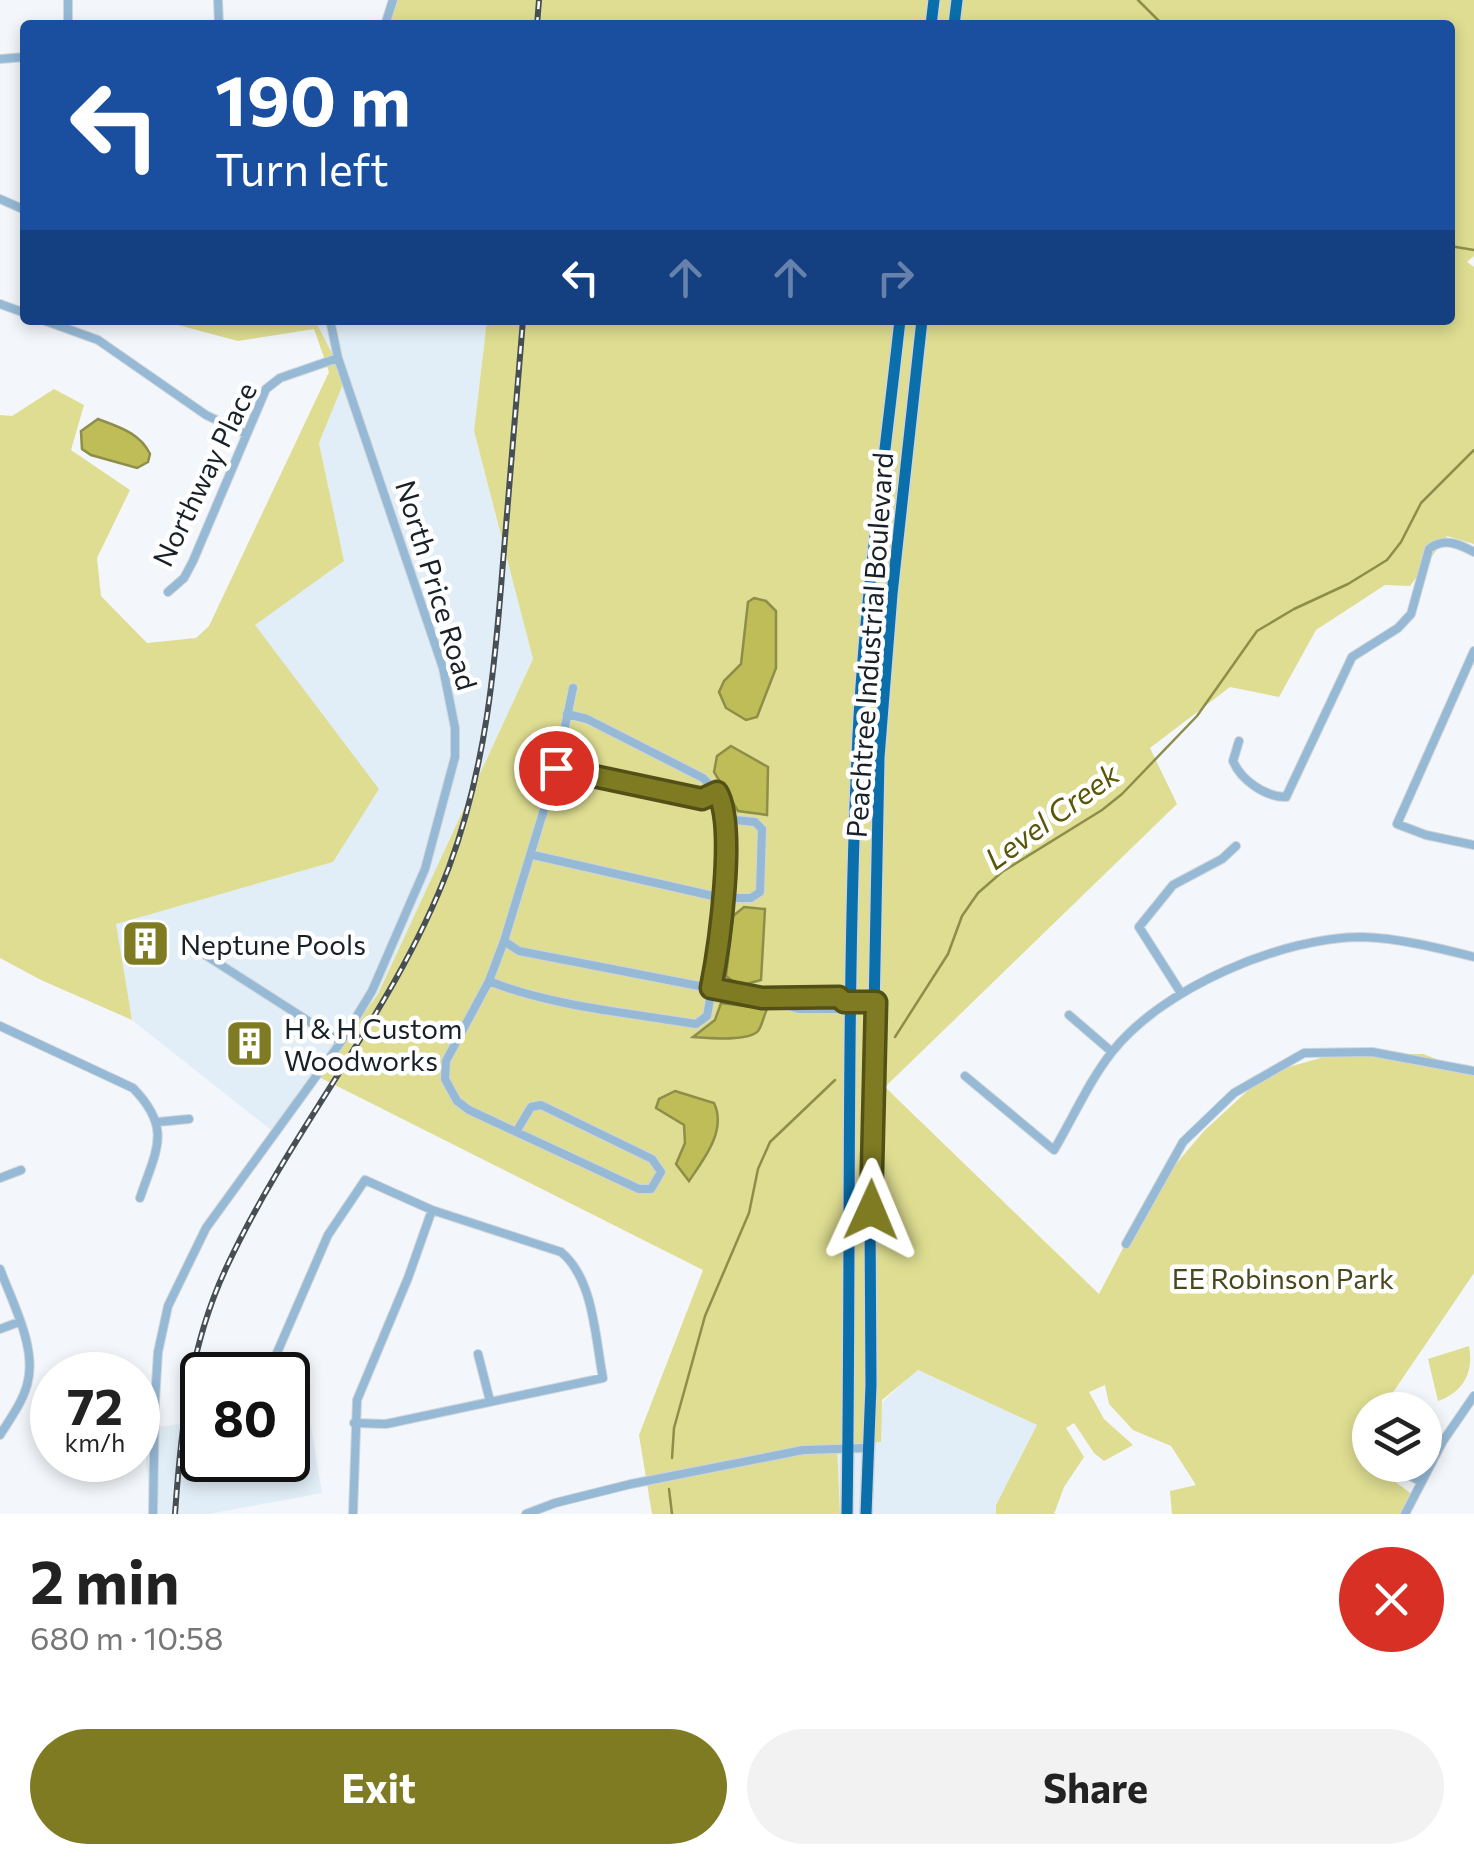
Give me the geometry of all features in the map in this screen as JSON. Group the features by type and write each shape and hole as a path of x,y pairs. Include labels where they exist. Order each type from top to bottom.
{"highway":[{"name":"Peachtree Industrial Boulevard","path":"847,1514 848,1002 856,756 869,592 899,325"},
{"name":"Peachtree Industrial Boulevard","path":"866,1514 872,1385 870,1216 880,757 892,594 921,325"}],"street":[{"path":"57,325 98,340 206,415 246,434"},
{"name":"North Price Road","path":"154,1514 158,1352 174,1293 216,1214 341,1042 372,992 408,912 444,808 455,756 454,728 442,668 338,358 331,325"},
{"name":"Northway Place","path":"168,592 184,578 193,561 266,389 280,378 338,358"},
{"path":"1239,741 1233,761 1242,778 1276,797 1286,797 1352,656 1398,628 1410,614 1429,549 1441,542 1456,543 1474,552"},
{"path":"1474,650 1397,824 1474,845"},
{"path":"516,1132 531,1107 541,1105 652,1160 661,1172 651,1188 639,1190 516,1132 457,1101 445,1080 446,1061 489,981 533,855 573,688"},
{"path":"489,981 575,1003 696,1024 707,1016 720,944 724,806 703,778 587,719 568,714"},
{"path":"556,768 702,799 717,792"},
{"path":"533,855 722,898 752,898 760,892 762,829 755,822 725,819"},
{"path":"1181,993 1139,927 1173,885 1222,859 1236,846"},
{"path":"965,1076 1054,1150 1112,1052 1133,1030 1181,993 1276,950 1314,940 1365,937 1474,956"},
{"path":"504,941 520,951 762,998 798,1009 838,1009 848,1002 876,1002"},
{"path":"199,951 341,1042"},
{"path":"1070,1014 1112,1052"},
{"path":"0,1026 134,1088 150,1105 158,1122 156,1154 140,1198"},
{"path":"1126,1244 1184,1142 1234,1094 1304,1053 1372,1052 1474,1070"},
{"path":"158,1122 190,1119"},
{"path":"0,1178 20,1170"},
{"path":"277,1352 328,1235 364,1180 432,1210 561,1252 573,1262 585,1290 603,1378 386,1424 354,1423"},
{"path":"353,1514 357,1400 432,1210"},
{"path":"0,1268 28,1349 29,1382 0,1435"},
{"path":"0,1329 20,1322"},
{"path":"478,1354 490,1401"},
{"path":"1442,1446 1474,1396"},
{"path":"526,1514 632,1484 803,1450 867,1448"},
{"path":"1405,1514 1420,1482"},
{"path":"556,1503 558,1514"}],"shaded area":[{"path":"318,325 486,325 474,432 533,659 378,994 271,1130 132,1020 115,924 333,862 255,624 344,561 319,443 345,379"},
{"path":"98,419 141,441 150,454 148,462 137,468 82,449 81,431"},
{"path":"754,598 766,601 776,611 776,668 757,717 746,720 726,708 719,692 741,664 748,602"},
{"path":"731,746 768,767 767,815 738,811 714,772 717,756"},
{"path":"744,907 765,909 761,980 739,986 726,976 733,916"},
{"path":"721,1003 767,1009 758,1031 737,1038 693,1037 715,1020"},
{"path":"675,1091 714,1103 717,1113 712,1144 689,1181 676,1164 685,1143 684,1125 656,1108 659,1099"},
{"path":"917,1370 1037,1425 996,1505 996,1514 840,1514 837,1444"},
{"path":"310,1420 322,1493 209,1514 151,1514 148,1482 160,1482 160,1427 180,1424 180,1482 310,1482"}],"green space":[{"name":"EE Robinson Park","path":"390,0 1474,0 1474,256 1467,262 1474,267 1474,544 1447,536 1410,586 1385,585 1316,630 1279,697 1230,687 1150,748 1177,804 885,1087 1099,1294 1153,1191 1204,1131 1267,1073 1335,1054 1423,1054 1474,1073 1474,1273 1393,1392 1352,1392 1352,1482 1396,1482 1417,1498 1409,1514 1172,1514 1170,1491 1196,1485 1171,1446 1133,1430 1109,1404 1105,1385 1089,1392 1104,1419 1133,1445 1104,1461 1074,1423 1066,1428 1084,1457 1064,1487 1054,1514 996,1514 996,1505 1037,1425 918,1370 882,1400 881,1442 837,1444 840,1514 652,1514 639,1435 703,1270 317,1076 378,994 533,659 474,431 486,325 1455,325 1455,20 384,20"},
{"path":"178,325 318,325 345,379 319,443 344,561 255,625 379,789 333,862 116,924 132,1020 0,958 0,415 12,416 54,389 84,405 71,450 130,490 97,558 101,596 147,643 196,638 209,626 329,372 314,329 238,341"},
{"path":"1469,1346 1470,1365 1465,1380 1442,1399 1442,1392 1436,1392 1428,1359"}],"waterway":[{"path":"1138,0 1158,20"},
{"path":"1455,247 1474,250"},
{"name":"Level Creek","path":"895,1037 948,954 962,916 978,893 1002,872 1122,794 1197,716 1257,631 1387,560 1421,503 1474,450"},
{"name":"Level Creek","path":"672,1458 674,1428 705,1316 749,1213 758,1169 770,1142 835,1080"},
{"name":"Level Creek","path":"669,1489 672,1514"}],"railway":[{"path":"537,20 539,0"},
{"path":"175,1514 190,1386 215,1294 282,1164 401,970 427,919 462,829 480,754 492,678 523,325"}],"place":[{"name":"Neptune Pools","path":"145,944"},
{"name":"H & H Custom Woodworks","path":"249,1044"}],"route":[{"path":"556,768 702,799 717,792 720,796 724,806 725,852 720,944 711,988 762,998 839,997 844,1002 876,1002 871,1210"}]}
